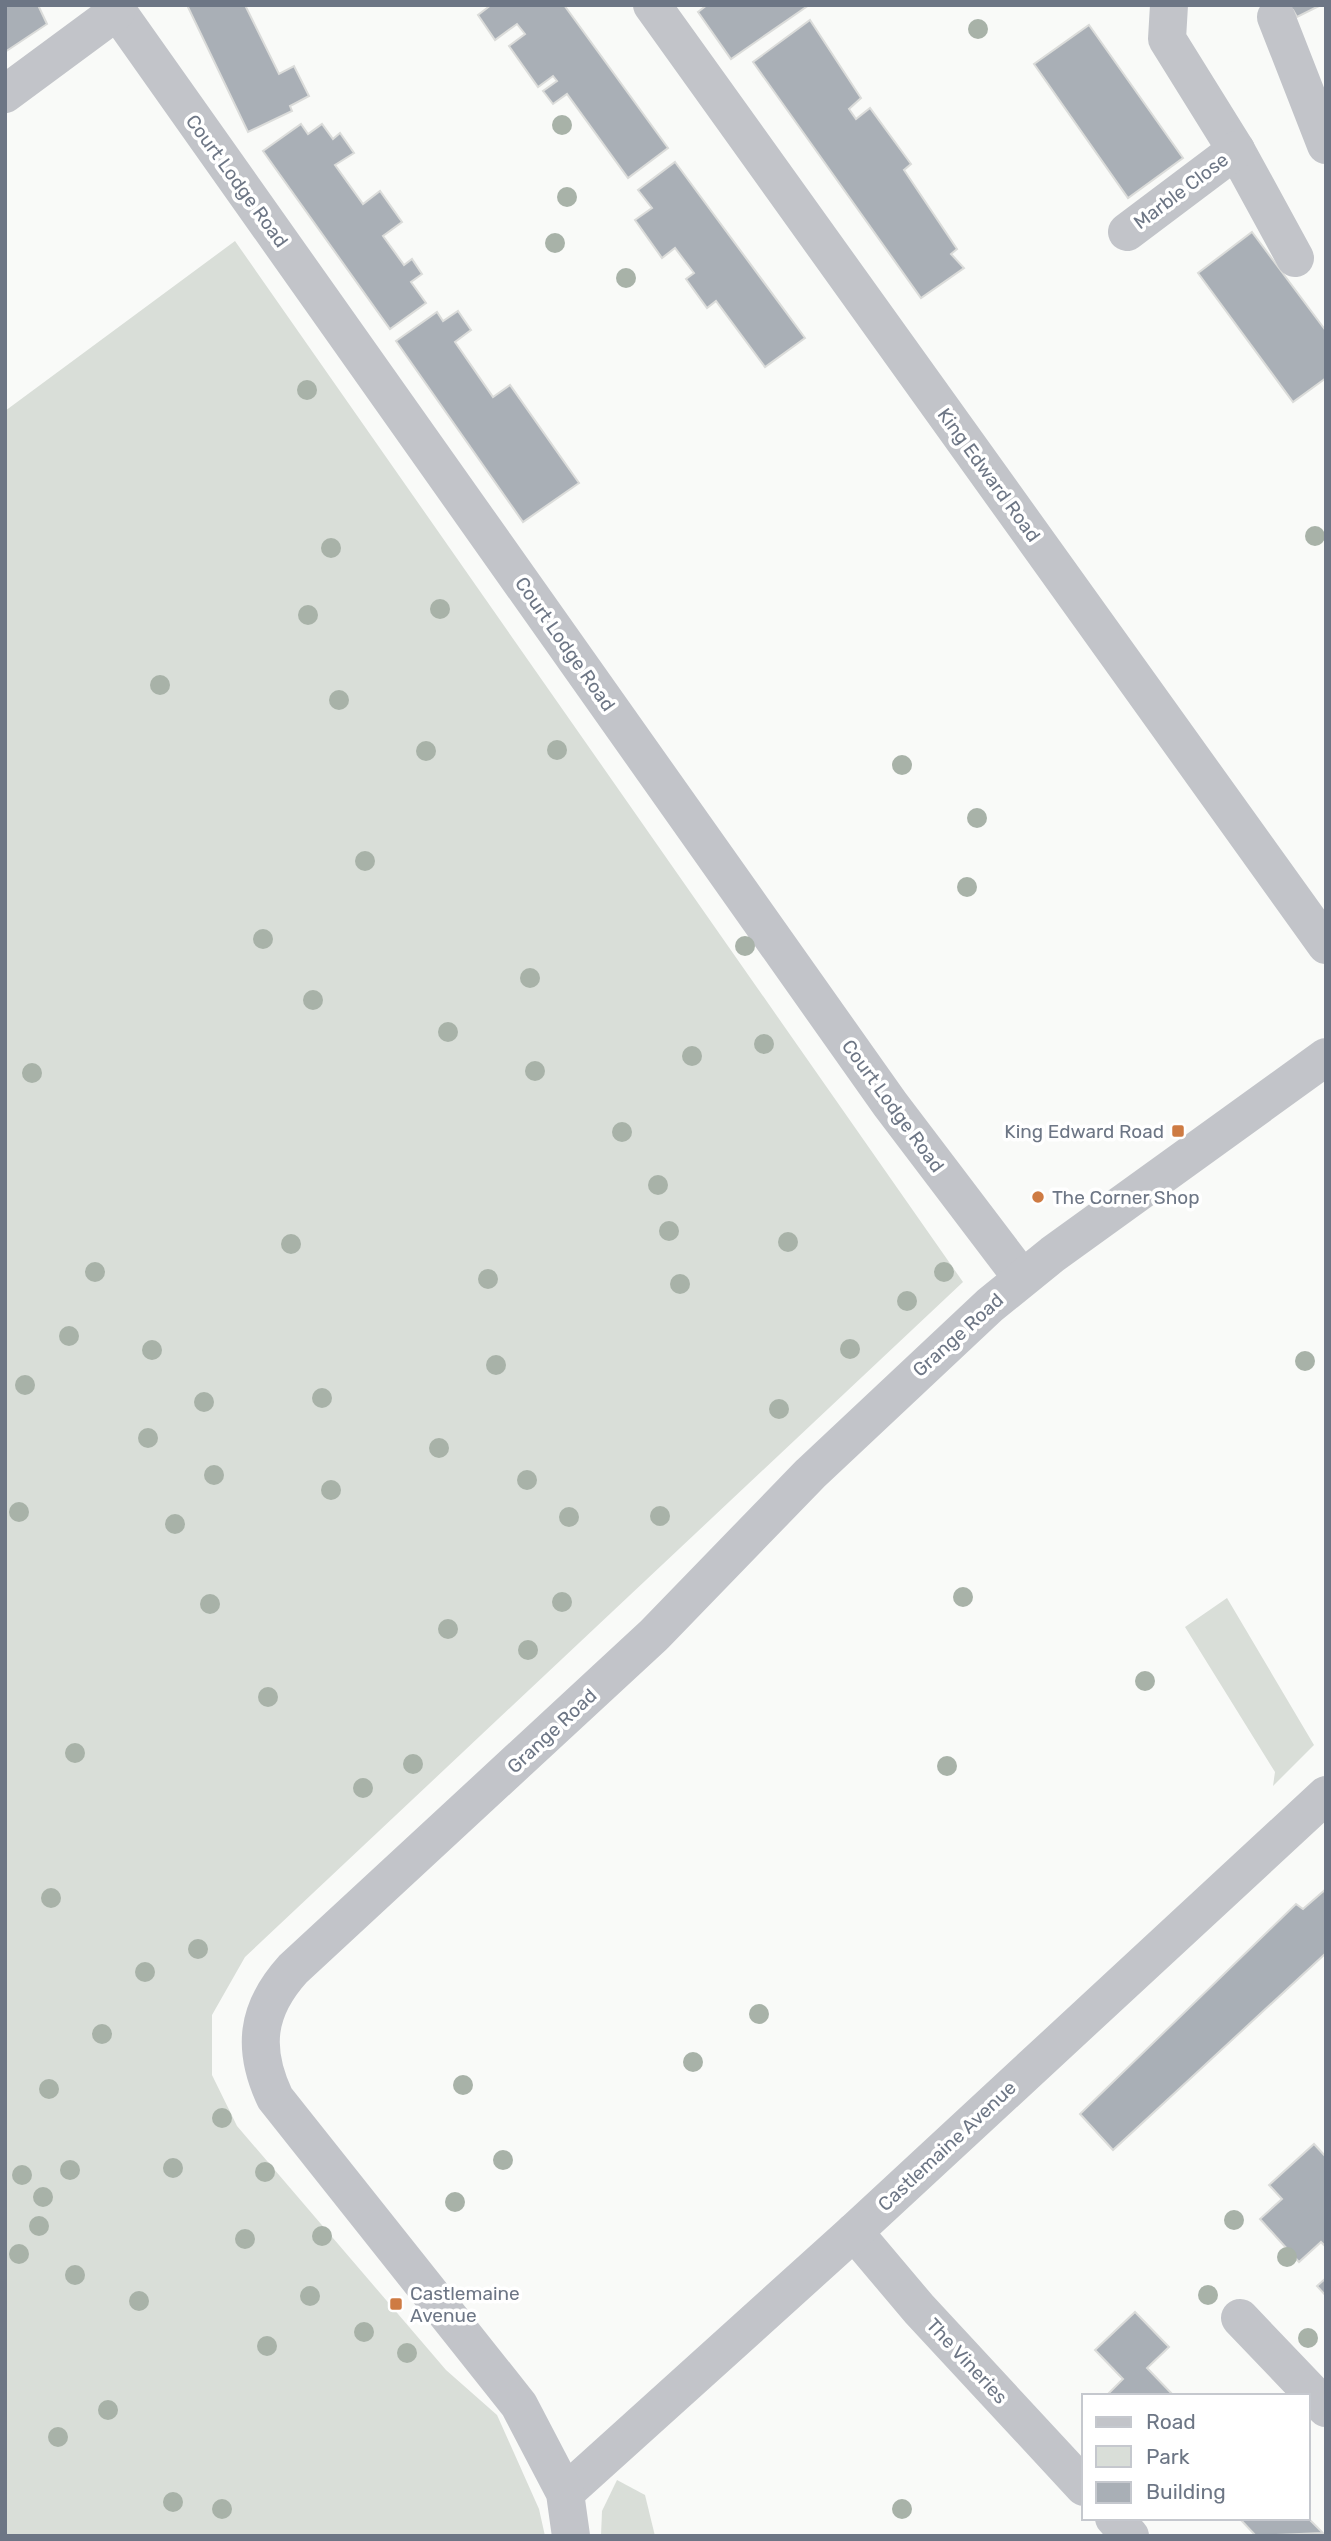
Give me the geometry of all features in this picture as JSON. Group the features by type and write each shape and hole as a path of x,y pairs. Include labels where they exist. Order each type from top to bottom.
{"street":[{"name":"King Edward Road","path":"652,5 1326,945"},
{"name":"Marble Close","path":"1169,5 1167,39 1236,150 1295,258"},
{"path":"5,94 114,9"},
{"name":"Court Lodge Road","path":"114,9 890,1104 1022,1278"},
{"path":"1276,18 1326,145"},
{"name":"Marble Close","path":"1126,232 1236,150"},
{"name":"Grange Road","path":"571,2536 565,2493 519,2405 489,2364 278,2103 261,2063 260,2040 265,2012 280,1985 293,1969 654,1636 816,1468 1022,1278 1324,1063"},
{"name":"Castlemaine Avenue","path":"565,2493 854,2232 1326,1795"},
{"name":"The Vineries","path":"854,2232 919,2309 1082,2485"},
{"path":"1240,2318 1326,2408"},
{"path":"1116,2520 1130,2536"}],"green space":[{"path":"235,241 963,1282 245,1957 212,2015 212,2075 237,2126 446,2370 497,2415 539,2509 545,2536 5,2536 5,411"},
{"path":"1227,1598 1314,1745 1273,1786 1275,1772 1185,1627"},
{"path":"617,2480 645,2495 655,2536 601,2536 602,2511"}],"building":[{"path":"5,5 38,5 47,24 5,52"},
{"path":"187,5 245,5 279,74 294,66 309,96 290,106 292,111 248,132"},
{"path":"491,5 564,5 668,148 628,178 567,94 553,104 543,91 557,81 553,76 538,87 509,46 525,34 517,24 495,40 478,15"},
{"path":"707,5 809,5 731,59 698,12"},
{"path":"1270,5 1321,5 1297,17 1293,10"},
{"path":"810,20 861,98 849,109 856,119 870,108 911,164 904,170 957,249 951,254 964,268 921,298 753,62"},
{"path":"1089,25 1183,158 1128,198 1034,64"},
{"path":"301,124 308,134 322,124 333,139 340,133 354,153 335,165 363,204 380,191 402,222 383,236 404,265 412,259 422,274 411,282 426,303 390,329 263,151"},
{"path":"675,162 805,338 765,367 716,301 707,308 686,279 694,273 675,248 662,258 635,220 652,208 638,190"},
{"path":"1252,232 1326,331 1326,378 1293,402 1198,273"},
{"path":"458,311 471,330 455,342 493,397 510,385 579,483 523,522 396,341 437,312 443,321"},
{"path":"1326,1889 1326,1953 1113,2150 1080,2114 1296,1904 1303,1909"},
{"path":"1314,2144 1326,2157 1326,2247 1321,2242 1299,2262 1260,2219 1282,2199 1269,2185"},
{"path":"1326,2278 1326,2296 1317,2286"},
{"path":"1135,2312 1169,2347 1147,2368 1172,2394 1108,2394 1123,2379 1095,2350"},
{"path":"1241,2520 1310,2520 1323,2533 1256,2536"}],"place":[{"name":"King Edward Road","path":"1178,1131"},
{"name":"The Corner Shop","path":"1038,1197"},
{"name":"Castlemaine Avenue","path":"396,2304"}]}
